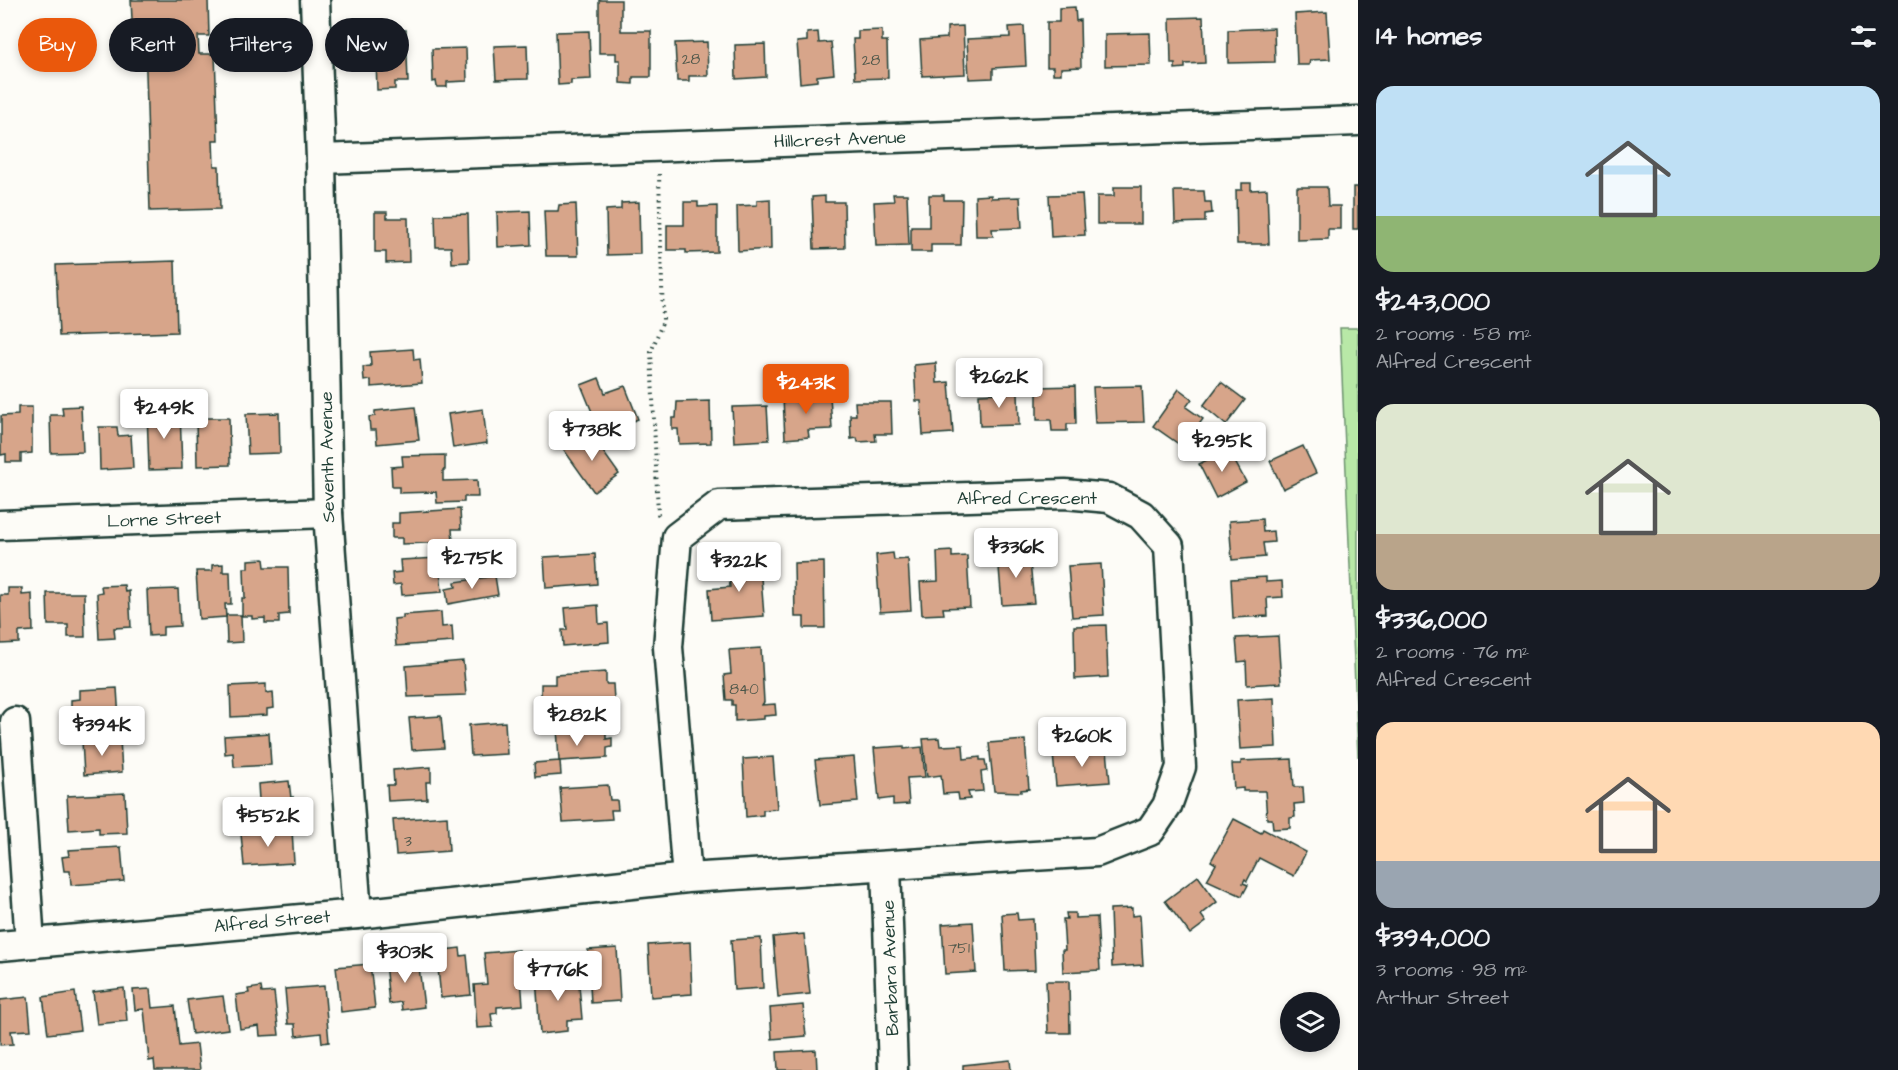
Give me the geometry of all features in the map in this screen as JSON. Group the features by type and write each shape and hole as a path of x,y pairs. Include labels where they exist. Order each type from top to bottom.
{"street":[{"name":"Seventh Avenue","path":"315,0 321,159 328,513 357,914"},
{"name":"Hillcrest Avenue","path":"321,159 1358,121"},
{"name":"Alfred Crescent","path":"676,537 719,505 1065,494 1109,498 1142,515 1169,546 1180,767 1167,806 1150,831 1097,852 687,878"},
{"name":"Lorne Street","path":"0,525 328,513"},
{"path":"676,537 668,647 687,878"},
{"path":"15,722 30,943"},
{"name":"Barbara Avenue","path":"886,866 893,1070"},
{"name":"Alfred Street","path":"0,946 357,914 687,878"}],"path":[{"path":"658,146 663,321 651,352 658,514 676,537"}],"green space":[{"path":"1340,328 1358,328 1358,757"}],"building":[{"path":"131,0 208,0 208,36 198,36 199,54 208,54 208,72 216,72 218,140 213,140 214,166 219,166 220,209 150,211 146,72 196,72 196,18 132,18"},
{"path":"599,0 621,0 621,31 651,31 651,77 633,77 633,84 620,83 620,60 616,60 616,53 599,53"},
{"path":"1075,7 1076,21 1080,20 1081,67 1061,68 1061,74 1053,74 1053,67 1047,67 1047,22 1059,22 1059,8"},
{"path":"1327,12 1330,59 1310,60 1309,65 1297,65 1295,14"},
{"path":"1203,17 1205,63 1185,64 1185,68 1175,69 1175,64 1171,64 1170,18"},
{"path":"963,26 965,74 922,76 920,40 947,38 947,27"},
{"path":"1024,26 1026,66 993,68 993,78 969,79 967,39 1010,37 1009,27"},
{"path":"1274,28 1275,62 1228,63 1228,30"},
{"path":"882,30 882,41 887,41 888,78 855,79 853,39 858,39 858,31"},
{"path":"589,31 591,79 571,80 571,84 558,85 556,32"},
{"path":"818,32 819,43 831,42 834,74 817,76 817,81 800,83 797,42 807,41 807,33"},
{"path":"1150,33 1151,65 1105,66 1105,34"},
{"path":"707,42 708,76 689,76 689,81 677,81 675,43"},
{"path":"765,44 766,77 736,79 735,45"},
{"path":"527,45 528,79 496,80 494,46"},
{"path":"466,48 467,81 447,82 447,87 437,87 436,81 433,82 432,49"},
{"path":"376,72 408,72 408,82 395,82 395,89 377,90"},
{"path":"1242,183 1251,183 1251,190 1267,189 1269,244 1237,244 1236,190 1242,190"},
{"path":"1114,187 1141,187 1141,224 1097,224 1097,196 1114,196"},
{"path":"1297,187 1327,187 1328,206 1340,206 1340,229 1328,229 1328,239 1297,240"},
{"path":"1353,187 1358,187 1358,229 1353,229"},
{"path":"1174,191 1204,191 1205,202 1211,202 1212,213 1205,214 1205,222 1175,223"},
{"path":"893,194 907,194 909,245 876,246 874,202 894,201"},
{"path":"1082,194 1085,235 1051,237 1049,195"},
{"path":"929,195 944,195 944,200 962,200 961,245 931,245 931,252 911,252 911,227 929,227"},
{"path":"991,195 991,198 1020,197 1022,228 992,229 993,236 976,236 975,196"},
{"path":"825,196 825,202 844,202 845,248 814,249 812,197"},
{"path":"770,199 771,249 738,251 737,206 757,205 757,200"},
{"path":"639,202 640,254 607,255 606,210 621,209 621,203"},
{"path":"684,202 698,202 698,207 717,206 717,252 686,253 686,250 667,250 667,225 684,225"},
{"path":"576,204 578,256 546,256 544,211 558,211 559,205"},
{"path":"530,211 531,245 498,247 497,212"},
{"path":"375,212 387,212 387,218 408,218 409,262 386,263 386,252 375,252"},
{"path":"468,214 469,262 452,263 451,247 436,247 435,215"},
{"path":"175,261 177,332 59,336 56,265"},
{"path":"413,349 414,360 420,359 422,383 371,387 371,380 364,381 363,367 371,366 370,352"},
{"path":"936,363 937,383 949,382 953,433 923,435 921,401 916,401 914,365"},
{"path":"599,378 605,393 625,386 638,419 601,434 581,385"},
{"path":"1221,382 1245,400 1226,425 1203,406"},
{"path":"1075,386 1076,424 1067,424 1067,431 1052,431 1051,420 1037,420 1037,387"},
{"path":"1142,386 1144,422 1095,423 1093,387"},
{"path":"1179,389 1192,399 1186,407 1203,419 1183,447 1153,426"},
{"path":"1018,392 1019,425 980,426 979,394"},
{"path":"830,395 832,429 808,430 809,437 785,439 783,398"},
{"path":"710,401 711,443 679,444 678,429 672,429 672,418 676,418 677,402"},
{"path":"855,402 891,402 892,434 875,434 876,441 858,442 857,438 851,439 850,415 856,415"},
{"path":"81,406 83,452 51,453 50,415 63,415 62,407"},
{"path":"767,406 769,440 734,442 732,407"},
{"path":"18,407 32,407 32,453 21,454 21,462 6,462 6,454 1,455 1,416 18,415"},
{"path":"415,407 419,440 377,444 376,430 370,430 369,417 375,416 375,411"},
{"path":"483,409 487,443 453,448 448,414"},
{"path":"180,410 182,469 149,470 147,411"},
{"path":"279,413 280,453 248,454 246,414"},
{"path":"196,418 229,418 230,465 197,466"},
{"path":"99,427 117,427 118,436 131,435 133,468 100,470"},
{"path":"589,432 619,474 594,492 564,450"},
{"path":"1303,446 1316,473 1283,489 1270,461"},
{"path":"1228,449 1246,482 1216,498 1199,464"},
{"path":"445,455 443,481 477,480 478,497 464,497 464,502 437,503 436,492 399,493 399,487 392,487 391,467 403,466 402,456"},
{"path":"460,509 461,529 452,529 453,542 402,544 402,538 392,538 392,523 399,523 399,513"},
{"path":"1262,519 1263,532 1273,531 1274,542 1263,543 1265,557 1232,560 1229,521"},
{"path":"952,551 952,557 967,556 970,607 943,608 944,614 922,615 920,582 938,581 937,552"},
{"path":"1029,552 1034,603 1002,605 998,555"},
{"path":"893,553 894,560 908,559 911,610 880,612 876,555"},
{"path":"595,554 597,584 546,588 544,557"},
{"path":"439,558 442,592 402,595 401,584 393,585 392,573 401,572 400,560"},
{"path":"748,558 748,566 760,565 764,616 711,620 709,589 730,587 728,559"},
{"path":"264,559 265,567 288,567 289,614 279,615 279,623 265,623 265,618 252,619 252,616 241,616 242,642 227,643 226,615 242,615 242,598 245,598 244,568 248,568 248,560"},
{"path":"824,562 825,628 804,628 804,617 795,617 794,563"},
{"path":"223,564 223,572 230,572 231,604 225,604 226,617 199,619 196,571 212,571 212,565"},
{"path":"1101,564 1104,615 1072,617 1068,566"},
{"path":"495,576 498,595 448,604 446,589 456,587 455,582"},
{"path":"1266,577 1266,582 1282,581 1283,597 1267,598 1268,616 1233,618 1231,579"},
{"path":"124,585 125,592 129,591 131,627 114,628 115,638 99,639 97,593 102,592 101,586"},
{"path":"8,588 22,588 22,595 32,594 33,631 19,632 19,643 1,644 0,595 8,595"},
{"path":"178,589 180,626 163,627 163,635 149,636 147,590"},
{"path":"47,593 84,593 85,637 68,637 68,625 48,625"},
{"path":"598,605 599,624 608,623 609,642 563,646 562,630 567,630 565,608"},
{"path":"441,612 442,627 452,626 453,642 396,646 394,619 403,618 403,615"},
{"path":"1106,625 1108,677 1075,679 1074,626"},
{"path":"1278,636 1281,683 1247,685 1246,661 1238,662 1236,638"},
{"path":"761,648 764,702 762,705 775,704 776,715 764,716 764,719 735,721 735,705 732,705 732,700 726,700 724,675 731,674 729,650"},
{"path":"463,661 466,695 408,697 406,666"},
{"path":"606,672 606,684 613,684 614,700 590,702 591,717 557,720 556,700 541,699 541,684 555,684 555,675"},
{"path":"266,684 266,693 273,692 274,708 267,709 267,715 231,717 230,686"},
{"path":"117,688 119,720 82,722 82,712 71,713 71,700 80,699 80,690"},
{"path":"1274,698 1276,747 1240,749 1237,700"},
{"path":"441,716 444,748 412,750 409,718"},
{"path":"505,722 507,754 471,756 469,725"},
{"path":"606,723 606,739 612,738 612,747 607,748 607,758 560,761 561,775 535,777 534,763 559,761 557,727"},
{"path":"269,733 271,765 234,767 233,753 225,754 224,736"},
{"path":"939,738 940,746 963,745 964,759 980,757 980,760 985,760 987,771 981,772 983,791 968,792 970,799 959,800 958,793 943,794 941,775 927,777 923,739"},
{"path":"120,739 122,772 84,775 82,741"},
{"path":"1025,740 1029,789 1021,790 1021,792 994,791 989,743"},
{"path":"904,746 904,749 922,747 925,777 907,778 909,804 893,805 893,798 879,800 874,748"},
{"path":"1107,750 1110,782 1056,786 1053,754"},
{"path":"773,757 777,809 763,810 763,815 746,817 743,759"},
{"path":"854,757 858,802 820,805 815,760"},
{"path":"1292,759 1294,787 1303,787 1304,803 1294,804 1295,817 1290,818 1290,828 1273,829 1272,819 1267,819 1265,791 1234,789 1232,764 1241,764 1241,761"},
{"path":"431,767 431,782 426,782 427,799 388,801 387,785 394,785 393,770"},
{"path":"289,781 294,806 291,808 292,813 260,816 258,784"},
{"path":"608,785 610,800 617,800 618,810 611,810 612,819 563,822 560,788"},
{"path":"125,793 127,833 99,834 99,828 69,830 67,796"},
{"path":"447,816 449,851 396,855 393,820"},
{"path":"1234,819 1261,833 1263,829 1306,852 1294,876 1259,858 1247,881 1245,879 1243,883 1248,885 1242,896 1207,880 1216,864 1211,861"},
{"path":"292,830 294,863 244,866 241,834"},
{"path":"121,847 124,881 71,885 70,871 64,871 62,857 69,856 68,850"},
{"path":"1198,876 1217,902 1201,915 1206,922 1190,934 1165,901"},
{"path":"1132,908 1132,916 1140,915 1143,965 1112,967 1110,909"},
{"path":"1017,913 1018,920 1033,919 1035,970 1005,971 1002,914"},
{"path":"1066,913 1075,913 1075,918 1097,917 1100,970 1063,972 1062,950 1065,950 1063,919 1067,919"},
{"path":"973,922 976,972 945,974 942,924"},
{"path":"804,934 810,994 778,997 773,937"},
{"path":"761,938 763,988 734,990 731,940"},
{"path":"690,942 692,994 651,997 648,945"},
{"path":"460,948 461,956 467,955 471,995 441,998 437,958 444,958 444,950"},
{"path":"617,948 620,1001 591,1003 588,950"},
{"path":"519,950 523,1005 497,1007 497,1013 491,1014 493,1027 477,1028 474,985 487,984 484,953"},
{"path":"418,959 424,1007 402,1010 401,1002 389,1004 385,962"},
{"path":"370,964 375,1008 341,1012 336,967"},
{"path":"578,974 582,1019 567,1020 567,1031 540,1034 536,977"},
{"path":"1046,981 1069,981 1070,1033 1048,1033"},
{"path":"324,986 329,1042 322,1043 321,1033 296,1036 295,1024 288,1024 285,989"},
{"path":"261,987 262,993 274,992 279,1035 260,1036 259,1026 240,1029 236,995 249,993 248,989"},
{"path":"124,988 127,1021 97,1024 93,992"},
{"path":"150,989 152,1008 175,1006 179,1046 197,1044 200,1070 155,1070 154,1060 149,1061 144,1009 135,1010 133,990"},
{"path":"75,992 80,1030 48,1034 43,997"},
{"path":"223,996 228,1029 192,1034 187,1000"},
{"path":"28,997 31,1030 11,1031 13,1044 0,1045 0,1000"},
{"path":"803,1005 806,1036 772,1039 770,1008"},
{"path":"816,1050 817,1070 778,1070 777,1052"},
{"path":"1010,1060 1011,1070 963,1070 963,1065"}]}
